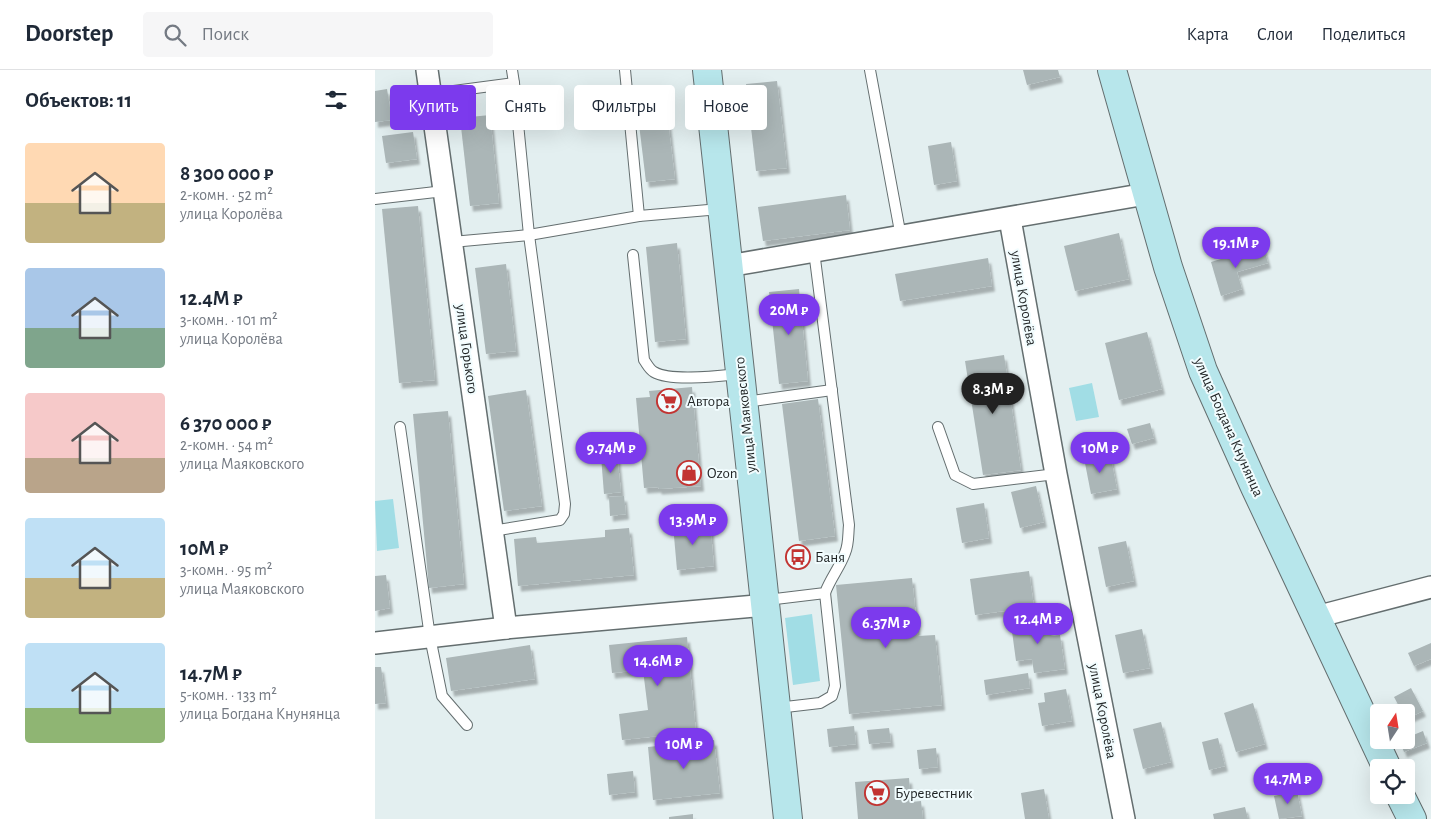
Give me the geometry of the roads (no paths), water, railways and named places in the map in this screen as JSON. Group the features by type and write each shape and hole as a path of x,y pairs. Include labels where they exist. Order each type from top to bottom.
{"main road":[{"name":"улица Маяковского","path":"707,70 788,819"},
{"name":"улица Богдана Кнунянца","path":"1112,70 1147,194 1203,371 1228,429 1383,759"},
{"path":"1404,804 1412,819"}],"street":[{"name":"улица Горького","path":"427,70 430,85"},
{"name":"улица Горького","path":"436,130 506,628"},
{"path":"728,266 1147,194"},
{"name":"улица Королёва","path":"1010,219 1057,474 1125,819"},
{"path":"1316,617 1431,588"},
{"path":"375,642 766,602"}],"lane":[{"path":"492,531 560,520 564,514 565,504 529,235 513,70"},
{"path":"625,70 639,216"},
{"path":"870,70 901,237"},
{"path":"476,88 514,83"},
{"path":"375,199 444,191"},
{"path":"452,242 529,235 639,216 721,209"},
{"path":"777,708 819,703 832,696 835,686 825,593 829,580 845,553 848,542 849,525 814,251"},
{"path":"633,255 644,360 647,365 654,372 664,375 707,377 740,374"},
{"path":"744,402 832,390"},
{"path":"400,427 430,637 442,696 467,725"},
{"path":"938,427 955,475 973,484 1057,474"},
{"path":"766,602 825,593"}],"place":[{"name":"Автора","path":"669,401"},
{"name":"Ozon","path":"689,473"},
{"name":"Баня","path":"798,557"},
{"name":"Буревестник","path":"877,793"}]}
